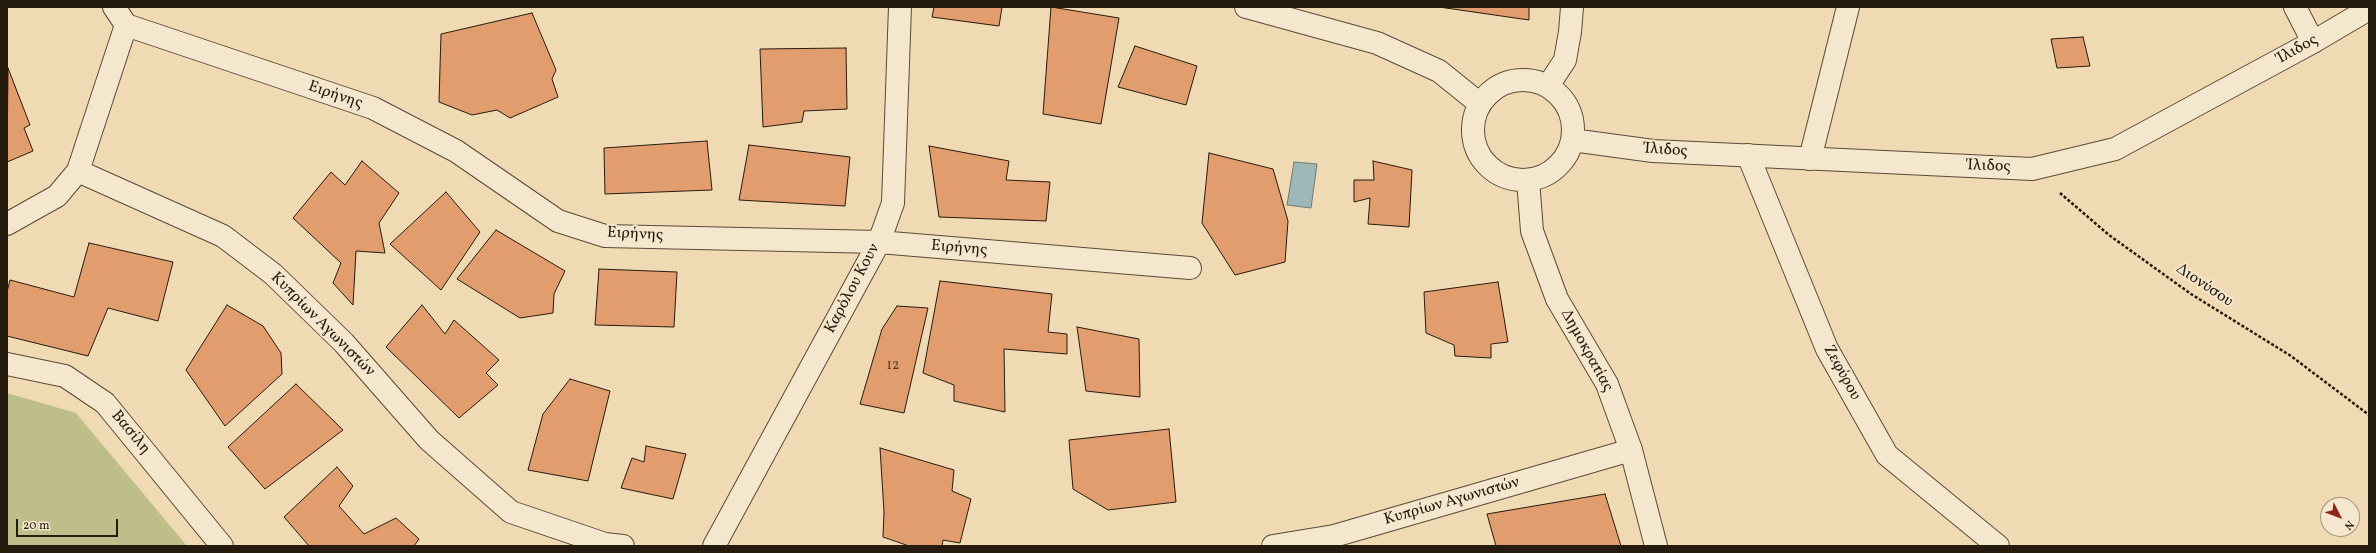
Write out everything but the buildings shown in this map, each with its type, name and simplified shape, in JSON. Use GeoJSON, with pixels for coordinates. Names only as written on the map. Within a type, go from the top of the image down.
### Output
{"type":"FeatureCollection","features":[{"type":"Feature","properties":{"kind":"street"},"geometry":{"type":"LineString","coordinates":[[7,224],[57,196],[78,170],[126,25],[114,7]]}},
{"type":"Feature","properties":{"kind":"street","name":"Καρόλου Κουν"},"geometry":{"type":"LineString","coordinates":[[714,546],[879,242],[893,203],[900,7]]}},
{"type":"Feature","properties":{"kind":"street"},"geometry":{"type":"LineString","coordinates":[[1246,7],[1377,43],[1438,71],[1480,104]]}},
{"type":"Feature","properties":{"kind":"street"},"geometry":{"type":"LineString","coordinates":[[1548,86],[1565,60],[1570,32],[1572,7]]}},
{"type":"Feature","properties":{"kind":"street"},"geometry":{"type":"LineString","coordinates":[[1810,159],[1848,7]]}},
{"type":"Feature","properties":{"kind":"street"},"geometry":{"type":"LineString","coordinates":[[2295,7],[2313,42]]}},
{"type":"Feature","properties":{"kind":"street","name":"Ίλιδος"},"geometry":{"type":"LineString","coordinates":[[1572,140],[1654,151],[2032,168],[2115,149],[2313,42],[2369,9]]}},
{"type":"Feature","properties":{"kind":"street","name":"Ειρήνης"},"geometry":{"type":"LineString","coordinates":[[126,25],[373,108],[456,151],[558,221],[605,236],[879,242],[1190,268]]}},
{"type":"Feature","properties":{"kind":"street"},"geometry":{"type":"LineString","coordinates":[[1518,80],[1534,81],[1548,86],[1560,96],[1569,109],[1573,124],[1572,140],[1566,155],[1556,167],[1543,175],[1528,180],[1512,179],[1498,173],[1486,163],[1478,150],[1474,135],[1474,119],[1480,104],[1497,88],[1518,80]]}},
{"type":"Feature","properties":{"kind":"street","name":"Ζεφύρου"},"geometry":{"type":"LineString","coordinates":[[1748,155],[1827,349],[1887,455],[1998,546]]}},
{"type":"Feature","properties":{"kind":"street","name":"Κυπρίων Αγωνιστών"},"geometry":{"type":"LineString","coordinates":[[78,170],[222,236],[273,274],[344,343],[429,440],[512,512],[605,544],[623,546]]}},
{"type":"Feature","properties":{"kind":"street","name":"Δημοκρατίας"},"geometry":{"type":"LineString","coordinates":[[1528,180],[1532,231],[1557,299],[1607,384],[1630,450],[1656,546]]}},
{"type":"Feature","properties":{"kind":"street","name":"Βασίλη"},"geometry":{"type":"LineString","coordinates":[[7,364],[65,376],[105,403],[222,546]]}},
{"type":"Feature","properties":{"kind":"street","name":"Κυπρίων Αγωνιστών"},"geometry":{"type":"LineString","coordinates":[[1273,546],[1335,541],[1630,450]]}},
{"type":"Feature","properties":{"kind":"path","name":"Διονύσου"},"geometry":{"type":"LineString","coordinates":[[2032,168],[2116,240],[2191,294],[2291,356],[2369,415]]}},
{"type":"Feature","properties":{"kind":"green space"},"geometry":{"type":"Polygon","coordinates":[[[7,393],[76,413],[187,546],[7,546],[7,393]]]}},
{"type":"Feature","properties":{"kind":"water"},"geometry":{"type":"Polygon","coordinates":[[[1294,162],[1317,164],[1311,208],[1287,205],[1294,162]]]}}]}
